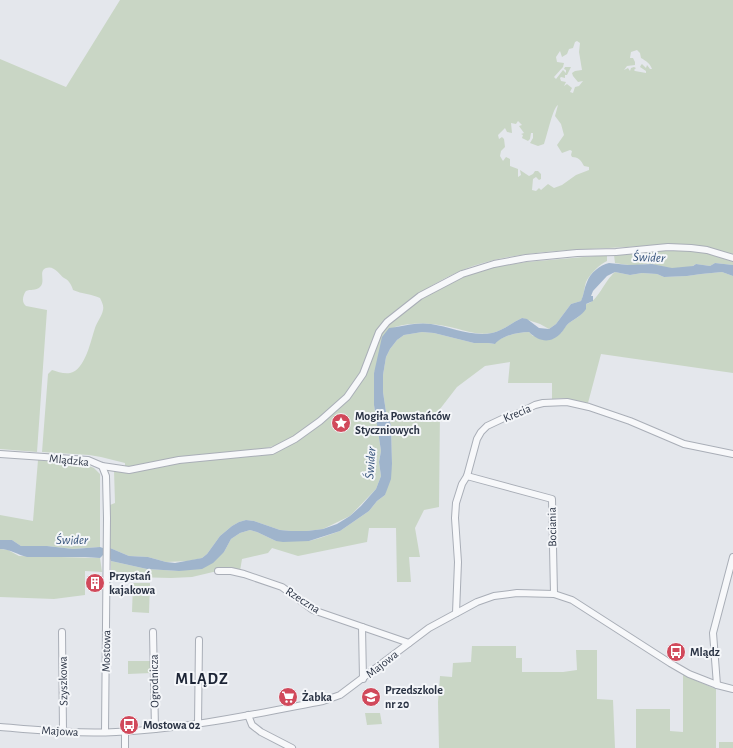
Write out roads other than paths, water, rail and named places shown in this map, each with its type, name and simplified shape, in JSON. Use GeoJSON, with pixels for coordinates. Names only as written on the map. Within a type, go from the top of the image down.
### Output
{"type":"FeatureCollection","features":[{"type":"Feature","properties":{"kind":"street"},"geometry":{"type":"LineString","coordinates":[[102,466],[129,470],[179,460],[272,451],[295,439],[320,421],[347,397],[363,374],[379,332],[387,322],[420,296],[462,274],[475,269],[526,258],[668,247],[707,250],[733,258]]}},
{"type":"Feature","properties":{"kind":"street","name":"Krecia"},"geometry":{"type":"LineString","coordinates":[[456,613],[458,556],[455,518],[456,502],[462,484],[467,476],[477,439],[481,432],[488,426],[535,405],[543,403],[567,402],[589,407],[636,423],[684,444],[733,454]]}},
{"type":"Feature","properties":{"kind":"street","name":"Mlądzka"},"geometry":{"type":"LineString","coordinates":[[0,454],[88,460],[102,466],[106,476],[106,570]]}},
{"type":"Feature","properties":{"kind":"street","name":"Bociania"},"geometry":{"type":"LineString","coordinates":[[467,476],[552,499],[554,594]]}},
{"type":"Feature","properties":{"kind":"street"},"geometry":{"type":"LineString","coordinates":[[717,684],[713,632],[733,557]]}},
{"type":"Feature","properties":{"kind":"street","name":"Mostowa"},"geometry":{"type":"LineString","coordinates":[[105,732],[106,570]]}},
{"type":"Feature","properties":{"kind":"street","name":"Rzeczna"},"geometry":{"type":"LineString","coordinates":[[218,571],[231,571],[244,574],[282,587],[313,610],[409,642]]}},
{"type":"Feature","properties":{"kind":"street","name":"Majowa"},"geometry":{"type":"LineString","coordinates":[[0,727],[63,731],[125,732],[198,724],[323,701],[340,695],[363,679],[409,642],[456,613],[477,602],[494,596],[517,593],[554,594],[573,601],[670,664],[689,674],[733,689]]}},
{"type":"Feature","properties":{"kind":"street"},"geometry":{"type":"LineString","coordinates":[[362,627],[363,679]]}},
{"type":"Feature","properties":{"kind":"street","name":"Szyszkowa"},"geometry":{"type":"LineString","coordinates":[[62,632],[63,731]]}},
{"type":"Feature","properties":{"kind":"street","name":"Ogrodnicza"},"geometry":{"type":"LineString","coordinates":[[153,632],[155,729]]}},
{"type":"Feature","properties":{"kind":"street"},"geometry":{"type":"LineString","coordinates":[[198,724],[199,640]]}},
{"type":"Feature","properties":{"kind":"street"},"geometry":{"type":"LineString","coordinates":[[248,715],[252,725],[261,732],[292,748]]}},
{"type":"Feature","properties":{"kind":"street"},"geometry":{"type":"LineString","coordinates":[[125,732],[125,748]]}},
{"type":"Feature","properties":{"kind":"water"},"geometry":{"type":"Polygon","coordinates":[[[609,263],[628,265],[652,264],[672,268],[693,266],[696,264],[710,266],[715,263],[733,265],[733,276],[722,272],[664,277],[657,274],[642,273],[630,275],[615,272],[607,276],[593,291],[591,296],[593,296],[593,301],[586,304],[586,309],[568,324],[557,337],[549,340],[541,340],[529,332],[510,335],[501,339],[495,344],[474,343],[434,333],[422,332],[404,335],[397,340],[390,349],[386,357],[383,375],[383,392],[386,412],[391,425],[391,479],[385,495],[377,501],[369,511],[340,531],[309,541],[283,542],[276,541],[250,530],[240,533],[231,539],[224,552],[213,563],[202,569],[179,571],[147,569],[111,561],[109,556],[103,555],[100,558],[27,557],[0,549],[0,540],[12,540],[21,546],[47,546],[73,549],[100,547],[106,549],[110,548],[129,556],[148,557],[175,563],[202,558],[207,554],[220,536],[232,526],[246,520],[254,521],[280,530],[291,531],[323,529],[337,524],[350,516],[361,506],[376,489],[381,476],[379,462],[381,451],[374,405],[374,373],[382,337],[389,328],[415,324],[431,324],[469,333],[484,334],[500,330],[522,318],[527,319],[539,328],[549,329],[556,324],[571,304],[581,301],[588,279],[593,273],[609,263]]]}},
{"type":"Feature","properties":{"kind":"place","name":"Mogiła Powstańców Styczniowych"},"geometry":{"type":"Point","coordinates":[341,423]}},
{"type":"Feature","properties":{"kind":"place","name":"Przystań kajakowa"},"geometry":{"type":"Point","coordinates":[95,583]}},
{"type":"Feature","properties":{"kind":"place","name":"Mlądz"},"geometry":{"type":"Point","coordinates":[676,652]}},
{"type":"Feature","properties":{"kind":"place","name":"Żabka"},"geometry":{"type":"Point","coordinates":[288,697]}},
{"type":"Feature","properties":{"kind":"place","name":"Przedszkole nr 20"},"geometry":{"type":"Point","coordinates":[371,697]}},
{"type":"Feature","properties":{"kind":"place","name":"Mostowa 02"},"geometry":{"type":"Point","coordinates":[129,725]}},
{"type":"Feature","properties":{"kind":"district","name":"MLĄDZ"},"geometry":{"type":"Point","coordinates":[202,679]}},
{"type":"Feature","properties":{"kind":"water label","name":"Świder"},"geometry":{"type":"Point","coordinates":[649,258]}},
{"type":"Feature","properties":{"kind":"water label","name":"Świder"},"geometry":{"type":"Point","coordinates":[371,463]}},
{"type":"Feature","properties":{"kind":"water label","name":"Świder"},"geometry":{"type":"Point","coordinates":[72,540]}}]}
